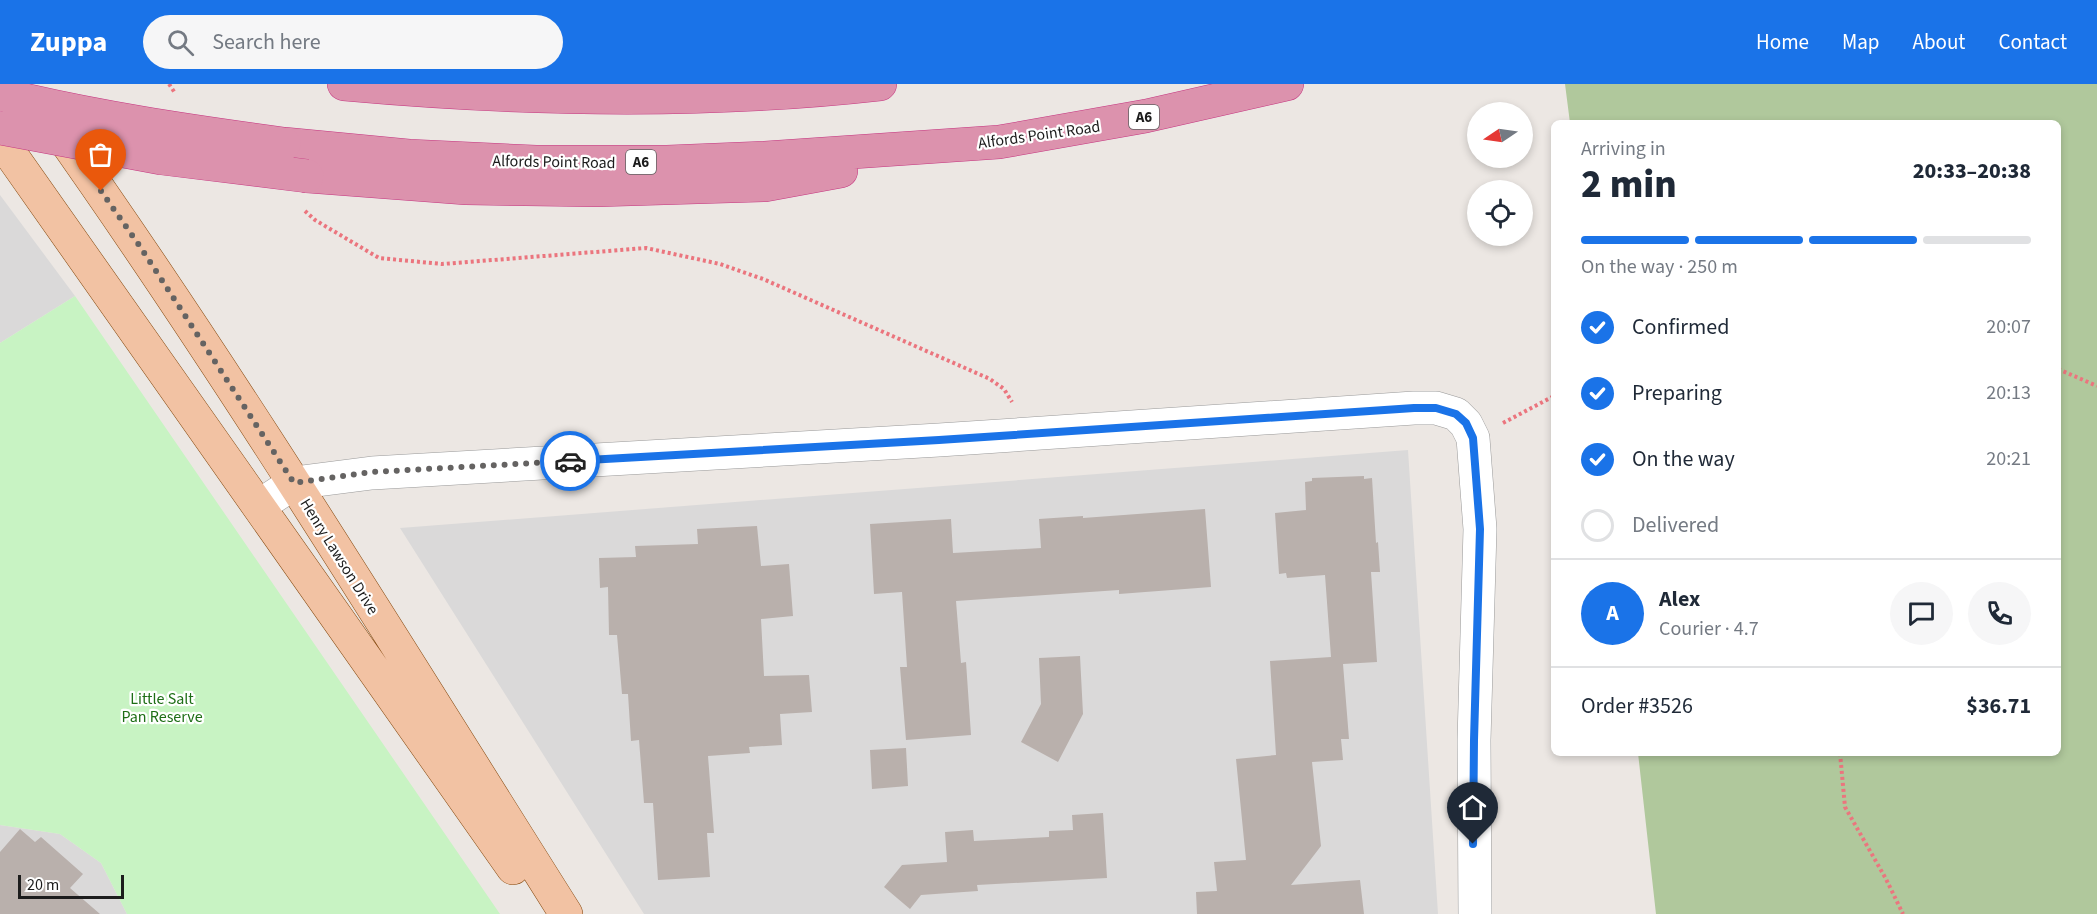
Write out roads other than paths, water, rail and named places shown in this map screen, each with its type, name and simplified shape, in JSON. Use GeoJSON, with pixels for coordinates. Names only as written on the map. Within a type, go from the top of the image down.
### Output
{"type":"FeatureCollection","features":[{"type":"Feature","properties":{"kind":"highway"},"geometry":{"type":"LineString","coordinates":[[344,84],[447,93],[600,98],[683,97],[880,84]]}},
{"type":"Feature","properties":{"kind":"highway","name":"Alfords Point Road"},"geometry":{"type":"LineString","coordinates":[[0,94],[140,122],[284,144],[409,156],[536,162],[667,162],[765,158],[999,142],[1136,118],[1287,84]]}},
{"type":"Feature","properties":{"kind":"highway"},"geometry":{"type":"LineString","coordinates":[[0,128],[160,158],[302,190],[394,183],[541,190],[675,189],[754,185],[999,142]]}},
{"type":"Feature","properties":{"kind":"main road","name":"Henry Lawson Drive"},"geometry":{"type":"LineString","coordinates":[[25,84],[139,245],[294,483],[566,914]]}},
{"type":"Feature","properties":{"kind":"main road","name":"Henry Lawson Drive"},"geometry":{"type":"LineString","coordinates":[[0,139],[544,914]]}},
{"type":"Feature","properties":{"kind":"street"},"geometry":{"type":"LineString","coordinates":[[259,506],[294,483],[372,472],[1021,435],[1436,408],[1464,426],[1480,529],[1474,740],[1474,914]]}},
{"type":"Feature","properties":{"kind":"park label","name":"Little Salt Pan Reserve"},"geometry":{"type":"Point","coordinates":[162,707]}}]}
